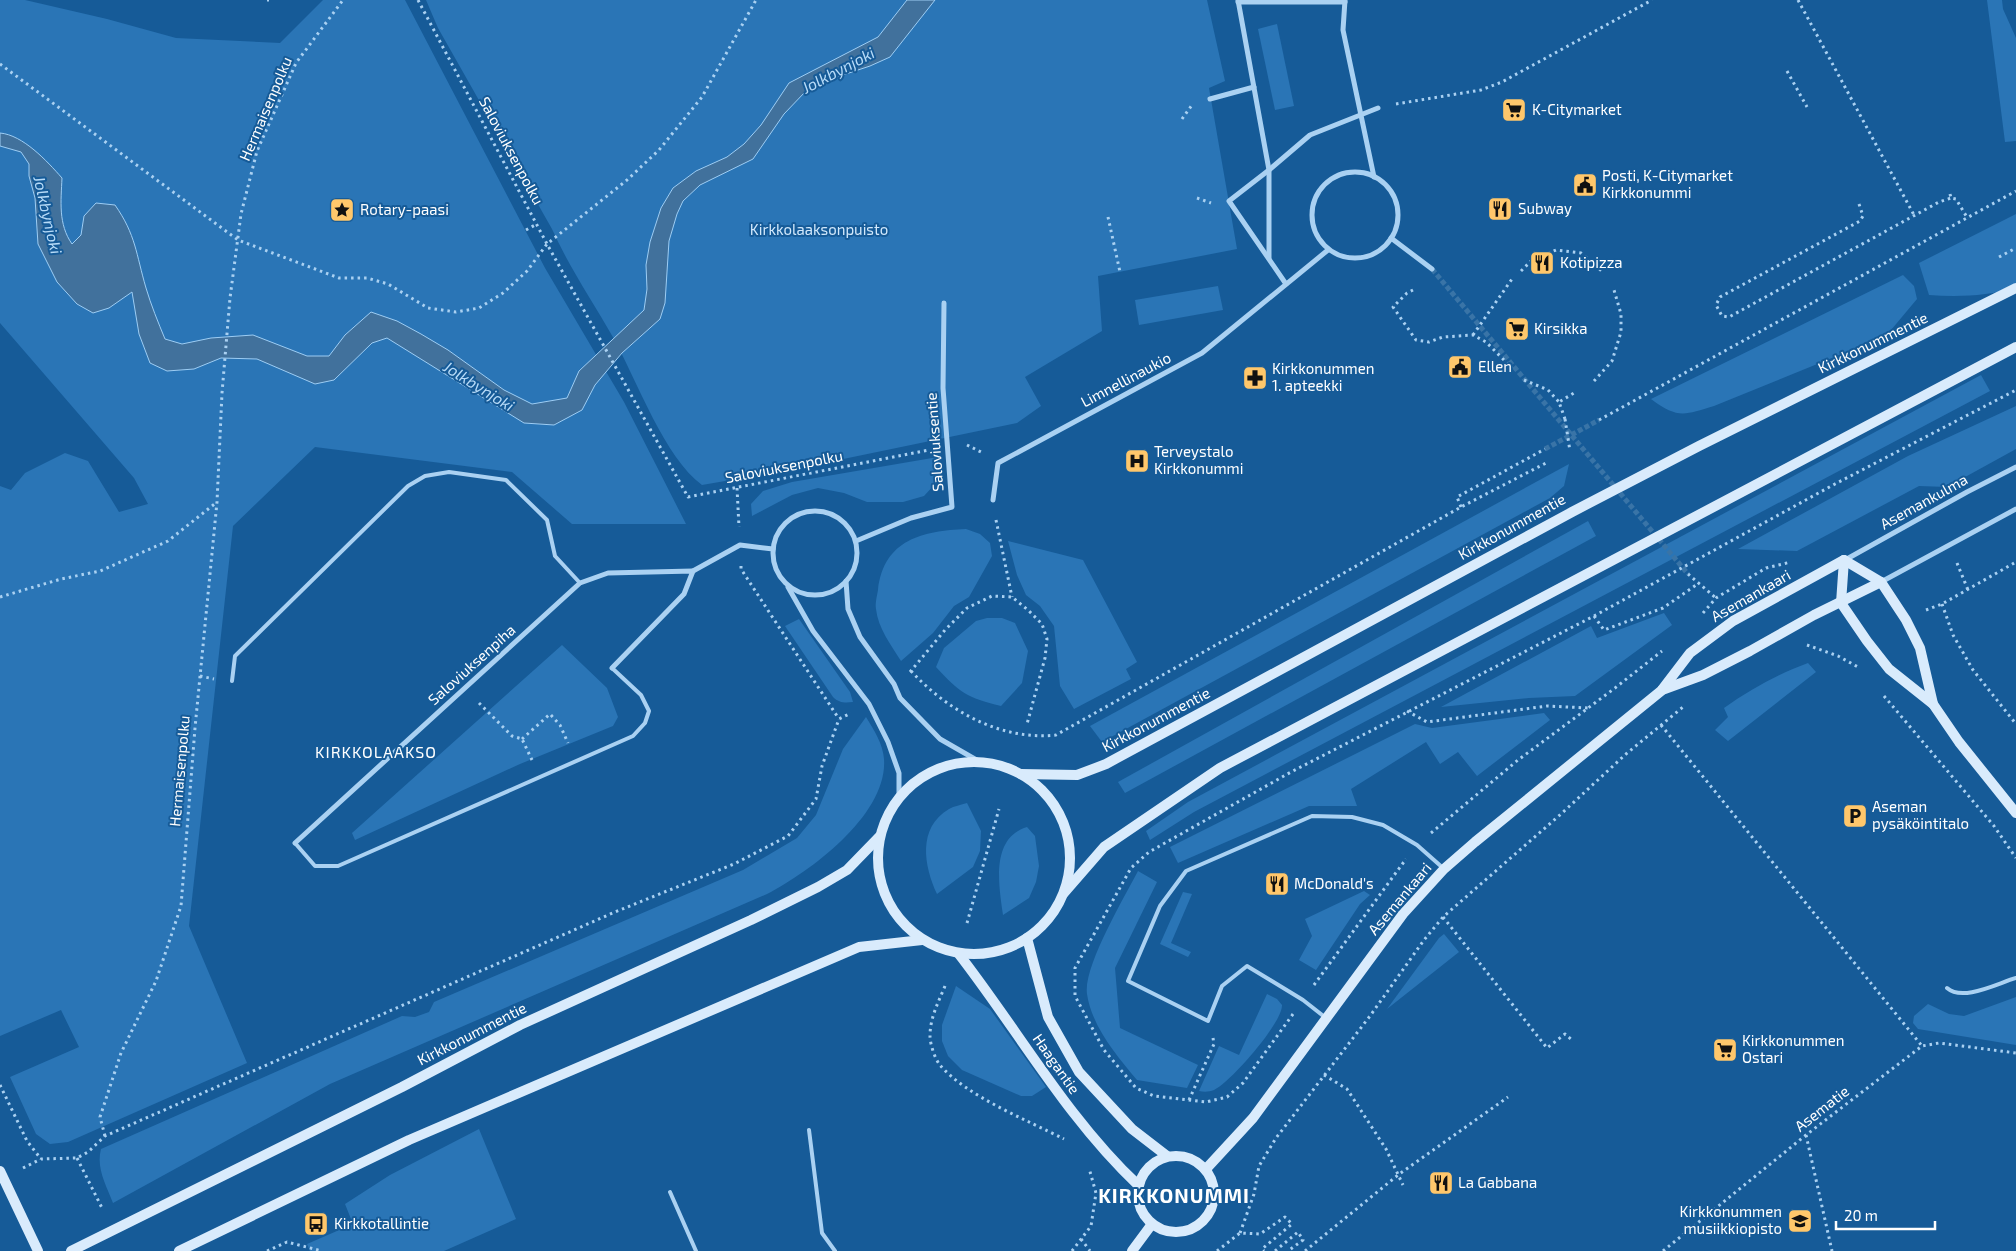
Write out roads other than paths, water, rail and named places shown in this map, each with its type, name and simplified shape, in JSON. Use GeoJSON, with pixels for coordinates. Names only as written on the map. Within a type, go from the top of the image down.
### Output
{"type":"FeatureCollection","features":[{"type":"Feature","properties":{"kind":"main road","name":"Kirkkonummentie"},"geometry":{"type":"LineString","coordinates":[[1021,774],[1077,775],[1106,764],[1572,512],[1699,446],[2013,290]]}},
{"type":"Feature","properties":{"kind":"main road"},"geometry":{"type":"LineString","coordinates":[[1064,893],[1070,866],[1068,839],[1065,830],[1058,813],[1042,791],[1021,774],[1001,766],[980,762],[958,763],[936,770],[916,781],[899,797],[887,816],[880,836],[878,866],[885,895],[900,920],[922,940],[958,953],[993,952],[1027,938],[1048,919],[1064,893],[1104,847],[1220,768],[2016,347]]}},
{"type":"Feature","properties":{"kind":"main road"},"geometry":{"type":"LineString","coordinates":[[1932,704],[1920,648],[1906,620],[1881,582],[1844,560],[1841,603],[1889,669],[1932,704],[1959,742],[2016,813]]}},
{"type":"Feature","properties":{"kind":"main road","name":"Asemankaari"},"geometry":{"type":"LineString","coordinates":[[1206,1169],[1253,1118],[1403,914],[1444,869],[1661,691],[1690,653],[1732,621],[1844,560]]}},
{"type":"Feature","properties":{"kind":"main road","name":"Asemankaari"},"geometry":{"type":"LineString","coordinates":[[1661,691],[1703,675],[1814,615],[1881,582]]}},
{"type":"Feature","properties":{"kind":"main road","name":"Kirkkonummentie"},"geometry":{"type":"LineString","coordinates":[[71,1251],[402,1087],[520,1025],[751,920],[818,887],[847,870],[880,836]]}},
{"type":"Feature","properties":{"kind":"main road","name":"Haagantie"},"geometry":{"type":"LineString","coordinates":[[1027,938],[1048,1017],[1079,1072],[1132,1130],[1167,1156]]}},
{"type":"Feature","properties":{"kind":"main road"},"geometry":{"type":"LineString","coordinates":[[179,1251],[409,1140],[859,947],[922,940]]}},
{"type":"Feature","properties":{"kind":"main road","name":"Haagantie"},"geometry":{"type":"LineString","coordinates":[[958,953],[1057,1092],[1113,1161],[1138,1185]]}},
{"type":"Feature","properties":{"kind":"main road"},"geometry":{"type":"LineString","coordinates":[[1178,1155],[1188,1157],[1206,1169],[1212,1180],[1215,1192],[1213,1205],[1208,1216],[1199,1225],[1188,1231],[1175,1233],[1163,1230],[1152,1224],[1139,1207],[1137,1196],[1138,1185],[1142,1175],[1149,1166],[1167,1156],[1178,1155]]}},
{"type":"Feature","properties":{"kind":"main road"},"geometry":{"type":"LineString","coordinates":[[0,1171],[38,1251]]}},
{"type":"Feature","properties":{"kind":"main road"},"geometry":{"type":"LineString","coordinates":[[1132,1251],[1152,1224]]}},
{"type":"Feature","properties":{"kind":"street"},"geometry":{"type":"LineString","coordinates":[[1268,259],[1269,170],[1238,1],[1345,1],[1343,30],[1374,177]]}},
{"type":"Feature","properties":{"kind":"street"},"geometry":{"type":"LineString","coordinates":[[1210,99],[1254,87]]}},
{"type":"Feature","properties":{"kind":"street"},"geometry":{"type":"LineString","coordinates":[[1286,284],[1229,201],[1310,135],[1378,108]]}},
{"type":"Feature","properties":{"kind":"street"},"geometry":{"type":"LineString","coordinates":[[1356,172],[1374,177],[1388,188],[1396,204],[1398,221],[1391,238],[1379,251],[1362,258],[1344,258],[1328,250],[1316,236],[1312,218],[1314,201],[1324,185],[1338,175],[1356,172]]}},
{"type":"Feature","properties":{"kind":"street"},"geometry":{"type":"LineString","coordinates":[[1391,238],[1432,269]]}},
{"type":"Feature","properties":{"kind":"street","name":"Limnellinaukio"},"geometry":{"type":"LineString","coordinates":[[992,500],[998,463],[1202,352],[1328,250]]}},
{"type":"Feature","properties":{"kind":"street","name":"Saloviuksentie"},"geometry":{"type":"LineString","coordinates":[[856,541],[911,518],[952,507],[943,388],[944,303]]}},
{"type":"Feature","properties":{"kind":"street","name":"Asemankulma"},"geometry":{"type":"LineString","coordinates":[[1844,560],[1967,492],[2016,468]]}},
{"type":"Feature","properties":{"kind":"street"},"geometry":{"type":"LineString","coordinates":[[1881,582],[2016,509]]}},
{"type":"Feature","properties":{"kind":"street"},"geometry":{"type":"LineString","coordinates":[[786,584],[798,592],[810,595],[824,595],[836,590],[846,582],[854,569],[857,555],[856,541],[849,528],[838,518],[825,512],[810,511],[797,515],[784,524],[777,536],[773,549],[774,562],[778,574],[813,630],[869,704],[888,742],[898,773],[899,797]]}},
{"type":"Feature","properties":{"kind":"street","name":"Saloviuksenpiha"},"geometry":{"type":"LineString","coordinates":[[295,843],[580,583],[608,573],[693,571],[740,545],[773,549]]}},
{"type":"Feature","properties":{"kind":"street"},"geometry":{"type":"LineString","coordinates":[[612,668],[684,594],[693,571]]}},
{"type":"Feature","properties":{"kind":"street"},"geometry":{"type":"LineString","coordinates":[[846,582],[848,609],[860,637],[894,684],[900,698],[940,740],[980,762]]}},
{"type":"Feature","properties":{"kind":"lane"},"geometry":{"type":"LineString","coordinates":[[232,681],[235,656],[408,486],[425,476],[449,472],[506,480],[547,520],[555,556],[580,583]]}},
{"type":"Feature","properties":{"kind":"lane"},"geometry":{"type":"LineString","coordinates":[[295,843],[316,866],[338,866],[633,736],[645,723],[649,711],[641,695],[612,668]]}},
{"type":"Feature","properties":{"kind":"lane"},"geometry":{"type":"LineString","coordinates":[[1326,1018],[1303,1000],[1247,966],[1222,986],[1208,1021],[1128,980],[1160,906],[1186,871],[1312,816],[1352,817],[1383,825],[1417,845],[1444,869]]}},
{"type":"Feature","properties":{"kind":"lane"},"geometry":{"type":"LineString","coordinates":[[1947,988],[1953,993],[1966,994],[2016,978]]}},
{"type":"Feature","properties":{"kind":"lane"},"geometry":{"type":"LineString","coordinates":[[809,1130],[822,1233],[835,1251]]}},
{"type":"Feature","properties":{"kind":"lane"},"geometry":{"type":"LineString","coordinates":[[670,1192],[696,1251]]}},
{"type":"Feature","properties":{"kind":"water","name":"Jolkbynjoki"},"geometry":{"type":"Polygon","coordinates":[[[907,0],[935,0],[890,57],[870,66],[822,82],[805,92],[784,114],[753,159],[700,185],[683,201],[669,241],[665,303],[660,319],[622,353],[595,385],[582,410],[554,425],[524,423],[387,338],[372,343],[334,380],[315,384],[257,359],[221,358],[194,369],[167,371],[150,363],[139,334],[132,292],[109,308],[93,313],[77,304],[57,282],[38,244],[35,198],[29,176],[29,164],[21,152],[0,146],[0,133],[17,138],[34,150],[62,178],[62,220],[72,244],[81,235],[84,216],[96,203],[115,205],[135,245],[148,294],[165,339],[182,344],[211,338],[253,335],[307,356],[329,356],[345,335],[371,312],[397,321],[421,334],[448,350],[504,390],[532,404],[567,398],[579,371],[644,310],[647,289],[646,265],[650,242],[661,208],[673,188],[696,171],[727,157],[744,144],[761,125],[789,83],[878,37],[907,0]]]}},
{"type":"Feature","properties":{"kind":"tunnel"},"geometry":{"type":"LineString","coordinates":[[1432,269],[1688,574]]}},
{"type":"Feature","properties":{"kind":"tunnel"},"geometry":{"type":"LineString","coordinates":[[1545,449],[1599,420]]}},
{"type":"Feature","properties":{"kind":"place","name":"K-Citymarket"},"geometry":{"type":"Point","coordinates":[1514,110]}},
{"type":"Feature","properties":{"kind":"place","name":"Posti, K-Citymarket Kirkkonummi"},"geometry":{"type":"Point","coordinates":[1585,185]}},
{"type":"Feature","properties":{"kind":"place","name":"Subway"},"geometry":{"type":"Point","coordinates":[1500,209]}},
{"type":"Feature","properties":{"kind":"place","name":"Rotary-paasi"},"geometry":{"type":"Point","coordinates":[342,210]}},
{"type":"Feature","properties":{"kind":"place","name":"Kotipizza"},"geometry":{"type":"Point","coordinates":[1542,263]}},
{"type":"Feature","properties":{"kind":"place","name":"Kirsikka"},"geometry":{"type":"Point","coordinates":[1517,329]}},
{"type":"Feature","properties":{"kind":"place","name":"Ellen"},"geometry":{"type":"Point","coordinates":[1460,367]}},
{"type":"Feature","properties":{"kind":"place","name":"Kirkkonummen 1. apteekki"},"geometry":{"type":"Point","coordinates":[1255,378]}},
{"type":"Feature","properties":{"kind":"place","name":"Terveystalo Kirkkonummi"},"geometry":{"type":"Point","coordinates":[1137,461]}},
{"type":"Feature","properties":{"kind":"place","name":"Aseman pysäköintitalo"},"geometry":{"type":"Point","coordinates":[1855,816]}},
{"type":"Feature","properties":{"kind":"place","name":"McDonald's"},"geometry":{"type":"Point","coordinates":[1277,884]}},
{"type":"Feature","properties":{"kind":"place","name":"Kirkkonummen Ostari"},"geometry":{"type":"Point","coordinates":[1725,1050]}},
{"type":"Feature","properties":{"kind":"place","name":"La Gabbana"},"geometry":{"type":"Point","coordinates":[1441,1183]}},
{"type":"Feature","properties":{"kind":"place","name":"Kirkkonummen musiikkiopisto"},"geometry":{"type":"Point","coordinates":[1800,1221]}},
{"type":"Feature","properties":{"kind":"place","name":"Kirkkotallintie"},"geometry":{"type":"Point","coordinates":[316,1224]}},
{"type":"Feature","properties":{"kind":"district","name":"KIRKKOLAAKSO"},"geometry":{"type":"Point","coordinates":[376,752]}},
{"type":"Feature","properties":{"kind":"district","name":"KIRKKONUMMI"},"geometry":{"type":"Point","coordinates":[1174,1196]}},
{"type":"Feature","properties":{"kind":"park label","name":"Kirkkolaaksonpuisto"},"geometry":{"type":"Point","coordinates":[819,230]}}]}
